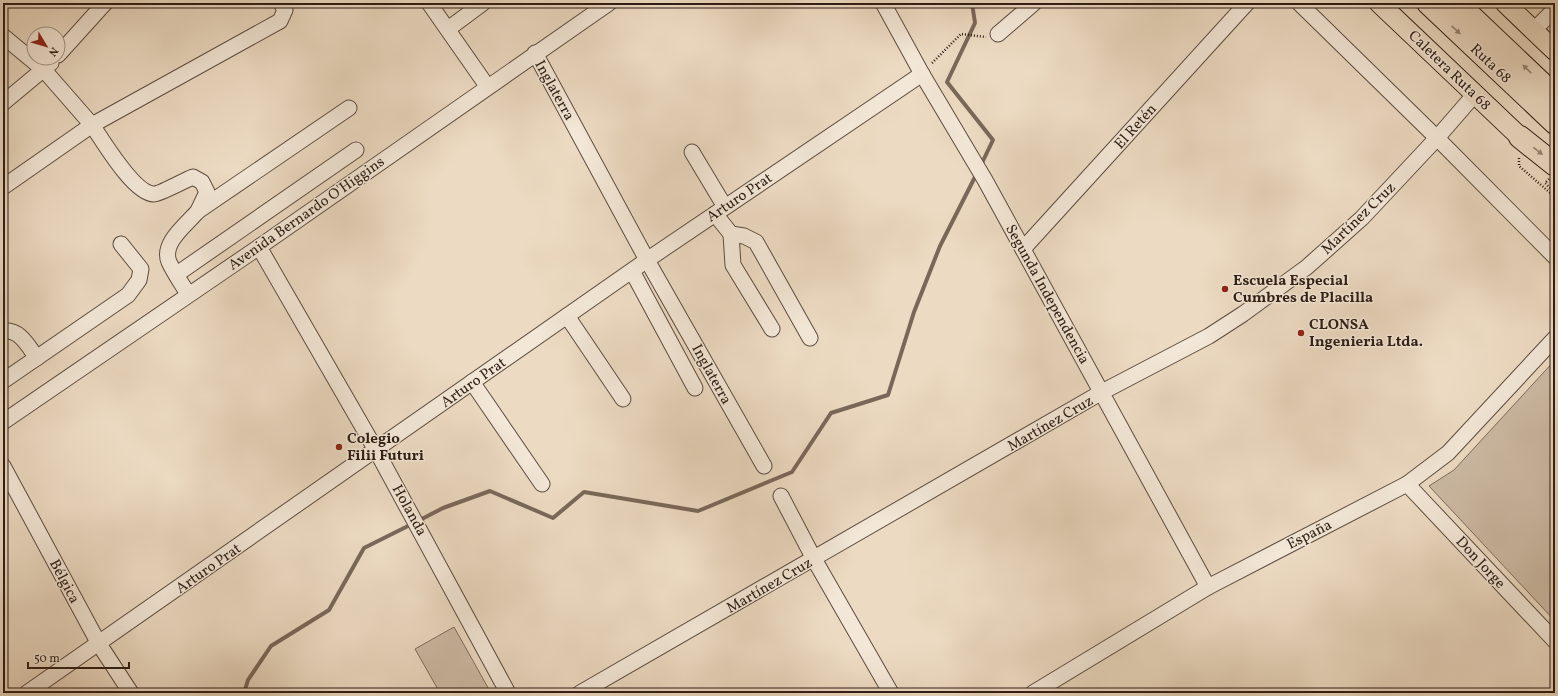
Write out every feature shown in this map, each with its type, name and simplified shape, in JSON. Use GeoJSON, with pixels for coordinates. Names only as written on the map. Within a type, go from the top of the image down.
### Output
{"type":"FeatureCollection","features":[{"type":"Feature","properties":{"kind":"highway","name":"Ruta 68"},"geometry":{"type":"LineString","coordinates":[[1428,3],[1555,123]]}},
{"type":"Feature","properties":{"kind":"highway","name":"Ruta 68"},"geometry":{"type":"LineString","coordinates":[[1457,3],[1555,96]]}},
{"type":"Feature","properties":{"kind":"highway"},"geometry":{"type":"LineString","coordinates":[[1520,137],[1550,174]]}},
{"type":"Feature","properties":{"kind":"main road","name":"Caletera Ruta 68"},"geometry":{"type":"LineString","coordinates":[[1379,3],[1520,137]]}},
{"type":"Feature","properties":{"kind":"main road"},"geometry":{"type":"LineString","coordinates":[[1505,3],[1555,50]]}},
{"type":"Feature","properties":{"kind":"street"},"geometry":{"type":"LineString","coordinates":[[66,46],[105,3]]}},
{"type":"Feature","properties":{"kind":"street"},"geometry":{"type":"LineString","coordinates":[[3,187],[92,125],[280,21],[286,10],[281,3]]}},
{"type":"Feature","properties":{"kind":"street"},"geometry":{"type":"LineString","coordinates":[[429,3],[487,86]]}},
{"type":"Feature","properties":{"kind":"street"},"geometry":{"type":"LineString","coordinates":[[448,29],[484,3]]}},
{"type":"Feature","properties":{"kind":"street","name":"Avenida Bernardo O'Higgins"},"geometry":{"type":"LineString","coordinates":[[3,422],[188,294],[259,247],[487,86],[609,3]]}},
{"type":"Feature","properties":{"kind":"street","name":"Segunda Independencia"},"geometry":{"type":"LineString","coordinates":[[883,3],[922,74],[985,180],[1208,587]]}},
{"type":"Feature","properties":{"kind":"street"},"geometry":{"type":"LineString","coordinates":[[998,34],[1034,3]]}},
{"type":"Feature","properties":{"kind":"street","name":"El Retén"},"geometry":{"type":"LineString","coordinates":[[1023,249],[1247,3]]}},
{"type":"Feature","properties":{"kind":"street"},"geometry":{"type":"LineString","coordinates":[[1299,3],[1437,138],[1555,257]]}},
{"type":"Feature","properties":{"kind":"street"},"geometry":{"type":"LineString","coordinates":[[1534,30],[1555,9]]}},
{"type":"Feature","properties":{"kind":"street"},"geometry":{"type":"LineString","coordinates":[[3,36],[44,70],[92,125],[128,176],[142,188],[153,194],[161,193],[177,182],[194,177],[202,182],[207,192],[198,212]]}},
{"type":"Feature","properties":{"kind":"street","name":"Inglaterra"},"geometry":{"type":"LineString","coordinates":[[535,54],[648,260],[764,466]]}},
{"type":"Feature","properties":{"kind":"street"},"geometry":{"type":"LineString","coordinates":[[3,103],[48,66]]}},
{"type":"Feature","properties":{"kind":"street","name":"Arturo Prat"},"geometry":{"type":"LineString","coordinates":[[27,693],[632,271],[922,74]]}},
{"type":"Feature","properties":{"kind":"street","name":"Martínez Cruz"},"geometry":{"type":"LineString","coordinates":[[580,693],[1102,392],[1208,336],[1277,290],[1335,243],[1362,218],[1437,138],[1475,94]]}},
{"type":"Feature","properties":{"kind":"street"},"geometry":{"type":"LineString","coordinates":[[188,294],[169,261],[168,248],[178,232],[198,212],[349,108]]}},
{"type":"Feature","properties":{"kind":"street"},"geometry":{"type":"LineString","coordinates":[[177,274],[356,150]]}},
{"type":"Feature","properties":{"kind":"street"},"geometry":{"type":"LineString","coordinates":[[692,152],[731,234],[733,265],[772,329]]}},
{"type":"Feature","properties":{"kind":"street"},"geometry":{"type":"LineString","coordinates":[[731,234],[744,236],[756,242],[810,338]]}},
{"type":"Feature","properties":{"kind":"street"},"geometry":{"type":"LineString","coordinates":[[3,381],[128,295],[139,280],[140,269],[120,244]]}},
{"type":"Feature","properties":{"kind":"street","name":"Holanda"},"geometry":{"type":"LineString","coordinates":[[259,247],[424,535],[508,693]]}},
{"type":"Feature","properties":{"kind":"street"},"geometry":{"type":"LineString","coordinates":[[632,271],[695,388]]}},
{"type":"Feature","properties":{"kind":"street"},"geometry":{"type":"LineString","coordinates":[[568,316],[623,398]]}},
{"type":"Feature","properties":{"kind":"street"},"geometry":{"type":"LineString","coordinates":[[3,331],[10,330],[20,336],[37,358]]}},
{"type":"Feature","properties":{"kind":"street","name":"España"},"geometry":{"type":"LineString","coordinates":[[1033,693],[1208,587],[1407,484],[1448,454],[1555,338]]}},
{"type":"Feature","properties":{"kind":"street"},"geometry":{"type":"LineString","coordinates":[[472,382],[542,484]]}},
{"type":"Feature","properties":{"kind":"street","name":"Bélgica"},"geometry":{"type":"LineString","coordinates":[[3,466],[99,644],[131,693]]}},
{"type":"Feature","properties":{"kind":"street","name":"Don Jorge"},"geometry":{"type":"LineString","coordinates":[[1407,484],[1555,641]]}},
{"type":"Feature","properties":{"kind":"street"},"geometry":{"type":"LineString","coordinates":[[781,496],[814,559],[891,693]]}},
{"type":"Feature","properties":{"kind":"path"},"geometry":{"type":"LineString","coordinates":[[922,74],[961,34],[984,38]]}},
{"type":"Feature","properties":{"kind":"path"},"geometry":{"type":"LineString","coordinates":[[1520,137],[1519,166],[1555,197]]}},
{"type":"Feature","properties":{"kind":"path"},"geometry":{"type":"LineString","coordinates":[[1550,174],[1555,193]]}},
{"type":"Feature","properties":{"kind":"shaded area"},"geometry":{"type":"Polygon","coordinates":[[[1555,360],[1555,621],[1429,486],[1454,470],[1555,360]]]}},
{"type":"Feature","properties":{"kind":"shaded area"},"geometry":{"type":"Polygon","coordinates":[[[454,627],[491,693],[440,693],[415,649],[454,627]]]}},
{"type":"Feature","properties":{"kind":"waterway"},"geometry":{"type":"LineString","coordinates":[[972,3],[975,23],[947,82],[993,140],[981,165]]}},
{"type":"Feature","properties":{"kind":"waterway"},"geometry":{"type":"LineString","coordinates":[[418,521],[443,508],[490,491],[553,518],[584,492],[698,511],[792,472],[831,413],[888,395],[914,312],[940,246],[977,173]]}},
{"type":"Feature","properties":{"kind":"waterway"},"geometry":{"type":"LineString","coordinates":[[244,693],[248,680],[271,646],[329,610],[364,548],[412,524]]}},
{"type":"Feature","properties":{"kind":"place","name":"Escuela Especial Cumbres de Placilla"},"geometry":{"type":"Point","coordinates":[1225,289]}},
{"type":"Feature","properties":{"kind":"place","name":"CLONSA Ingenieria Ltda."},"geometry":{"type":"Point","coordinates":[1301,333]}},
{"type":"Feature","properties":{"kind":"place","name":"Colegio Filii Futuri"},"geometry":{"type":"Point","coordinates":[339,447]}}]}
